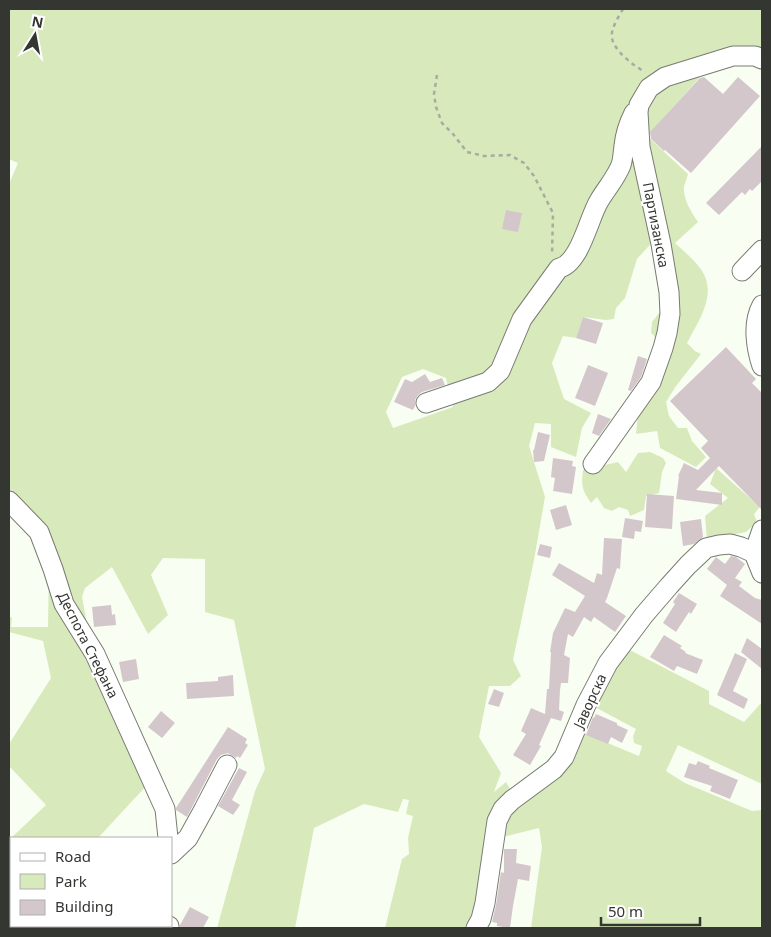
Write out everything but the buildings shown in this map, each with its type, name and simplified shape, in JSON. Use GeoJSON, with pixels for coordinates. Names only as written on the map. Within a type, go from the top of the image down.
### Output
{"type":"FeatureCollection","features":[{"type":"Feature","properties":{"kind":"street"},"geometry":{"type":"LineString","coordinates":[[426,403],[488,382],[500,371],[522,319],[559,268],[564,267],[578,250],[598,202],[621,165],[630,121],[649,88],[666,77],[733,56],[755,56],[762,59]]}},
{"type":"Feature","properties":{"kind":"street","name":"Партизанска"},"geometry":{"type":"LineString","coordinates":[[593,464],[651,382],[663,348],[670,314],[669,292],[661,244],[640,147],[639,104]]}},
{"type":"Feature","properties":{"kind":"street"},"geometry":{"type":"LineString","coordinates":[[742,271],[762,250]]}},
{"type":"Feature","properties":{"kind":"street"},"geometry":{"type":"LineString","coordinates":[[762,305],[759,310],[756,328],[758,355],[762,366]]}},
{"type":"Feature","properties":{"kind":"street","name":"Деспота Стефана"},"geometry":{"type":"LineString","coordinates":[[9,501],[40,532],[64,604],[95,654],[165,809],[167,831],[155,837]]}},
{"type":"Feature","properties":{"kind":"street"},"geometry":{"type":"LineString","coordinates":[[762,530],[754,553],[762,572]]}},
{"type":"Feature","properties":{"kind":"street","name":"Јаворска"},"geometry":{"type":"LineString","coordinates":[[476,928],[481,919],[497,821],[503,809],[512,800],[554,769],[564,758],[586,705],[608,663],[644,615],[688,565],[706,548],[730,544],[754,553]]}},
{"type":"Feature","properties":{"kind":"street"},"geometry":{"type":"LineString","coordinates":[[172,853],[188,838],[227,765]]}},
{"type":"Feature","properties":{"kind":"path"},"geometry":{"type":"LineString","coordinates":[[623,9],[614,25],[612,38],[618,51],[642,71],[653,76],[666,77]]}},
{"type":"Feature","properties":{"kind":"path"},"geometry":{"type":"LineString","coordinates":[[437,75],[434,94],[436,108],[442,123],[467,152],[484,156],[510,155],[524,163],[534,176],[553,213],[552,256],[554,265],[559,268]]}},
{"type":"Feature","properties":{"kind":"green space"},"geometry":{"type":"Polygon","coordinates":[[[9,9],[762,9],[762,46],[756,51],[735,51],[701,55],[665,72],[702,75],[647,136],[688,174],[684,187],[686,201],[698,222],[675,243],[700,268],[708,287],[705,306],[687,343],[701,354],[666,402],[669,416],[678,428],[687,428],[692,441],[706,457],[696,467],[660,448],[657,431],[636,434],[639,403],[660,341],[651,333],[652,322],[665,305],[657,237],[637,259],[625,298],[616,308],[614,319],[606,320],[583,317],[576,338],[563,336],[552,363],[564,399],[591,413],[582,428],[576,457],[551,447],[551,424],[535,423],[529,446],[545,497],[513,660],[521,676],[510,686],[489,686],[479,737],[501,773],[494,792],[506,782],[513,794],[478,908],[470,928],[385,928],[402,859],[409,854],[408,838],[413,816],[406,814],[409,800],[403,799],[398,812],[364,804],[314,828],[295,928],[217,928],[255,791],[265,769],[234,620],[205,612],[205,559],[163,558],[151,575],[168,615],[148,634],[112,567],[85,588],[82,597],[89,639],[148,784],[99,837],[12,837],[46,805],[9,766],[9,744],[51,678],[43,641],[9,632],[9,618],[12,617],[11,627],[48,627],[49,567],[32,537],[9,512],[9,184],[18,163],[9,159],[9,9]],[[423,369],[402,377],[386,412],[393,428],[453,407],[446,378],[423,369]]]}},
{"type":"Feature","properties":{"kind":"green space"},"geometry":{"type":"Polygon","coordinates":[[[650,452],[663,458],[666,463],[662,472],[659,493],[646,496],[644,510],[630,516],[628,510],[619,507],[612,511],[604,508],[597,497],[591,503],[583,488],[583,470],[599,472],[601,466],[618,462],[626,472],[638,453],[650,452]]]}},
{"type":"Feature","properties":{"kind":"green space"},"geometry":{"type":"Polygon","coordinates":[[[716,468],[760,507],[754,514],[757,522],[746,532],[707,540],[705,516],[728,498],[710,484],[716,468]]]}},
{"type":"Feature","properties":{"kind":"green space"},"geometry":{"type":"Polygon","coordinates":[[[624,647],[709,691],[709,704],[744,722],[762,702],[762,784],[678,745],[666,771],[685,783],[752,811],[762,810],[762,928],[531,928],[542,847],[539,828],[499,838],[504,819],[581,732],[639,756],[642,746],[634,743],[633,736],[636,729],[591,705],[624,647]]]}},
{"type":"Feature","properties":{"kind":"green space"},"geometry":{"type":"Polygon","coordinates":[[[9,836],[10,927],[9,928],[9,836]]]}}]}
